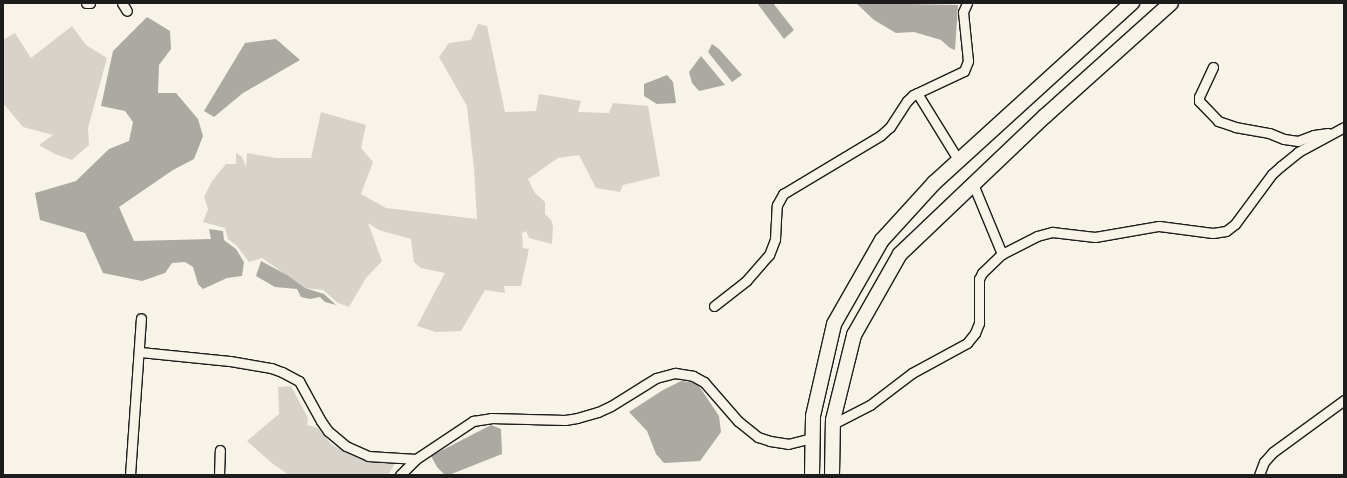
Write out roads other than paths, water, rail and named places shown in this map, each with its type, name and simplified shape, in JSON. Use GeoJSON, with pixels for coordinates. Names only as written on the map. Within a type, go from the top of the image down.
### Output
{"type":"FeatureCollection","features":[{"type":"Feature","properties":{"kind":"main road"},"geometry":{"type":"LineString","coordinates":[[812,475],[813,416],[834,324],[882,240],[934,183],[1132,3]]}},
{"type":"Feature","properties":{"kind":"main road"},"geometry":{"type":"LineString","coordinates":[[832,475],[833,424],[854,335],[900,254],[1045,116],[1171,3]]}},
{"type":"Feature","properties":{"kind":"street"},"geometry":{"type":"LineString","coordinates":[[714,306],[746,281],[769,255],[775,239],[777,205],[783,194],[881,135],[893,123],[907,101],[917,93],[960,73],[966,68],[968,61],[963,12],[967,3]]}},
{"type":"Feature","properties":{"kind":"street"},"geometry":{"type":"LineString","coordinates":[[1213,67],[1199,97],[1204,107],[1218,121],[1236,127],[1269,133],[1284,139],[1298,141],[1314,135],[1334,132]]}},
{"type":"Feature","properties":{"kind":"street"},"geometry":{"type":"LineString","coordinates":[[917,93],[959,161]]}},
{"type":"Feature","properties":{"kind":"street"},"geometry":{"type":"LineString","coordinates":[[833,424],[870,405],[912,372],[967,343],[975,333],[979,323],[979,279],[982,273],[1002,254],[1037,236],[1052,232],[1065,232],[1095,237],[1159,226],[1213,233],[1226,231],[1235,224],[1277,170],[1298,152],[1344,127]]}},
{"type":"Feature","properties":{"kind":"street"},"geometry":{"type":"LineString","coordinates":[[973,184],[1002,254]]}},
{"type":"Feature","properties":{"kind":"street"},"geometry":{"type":"LineString","coordinates":[[130,475],[140,352],[141,318]]}},
{"type":"Feature","properties":{"kind":"street"},"geometry":{"type":"LineString","coordinates":[[140,352],[230,361],[271,368],[282,372],[299,381],[328,431],[346,446],[368,456],[416,459]]}},
{"type":"Feature","properties":{"kind":"street"},"geometry":{"type":"LineString","coordinates":[[400,475],[416,459],[473,421],[491,418],[565,420],[577,418],[598,412],[611,406],[656,378],[675,373],[693,376],[704,382],[738,421],[758,437],[770,442],[784,444],[797,443],[812,438]]}},
{"type":"Feature","properties":{"kind":"street"},"geometry":{"type":"LineString","coordinates":[[1260,475],[1261,467],[1268,456],[1344,400]]}},
{"type":"Feature","properties":{"kind":"street"},"geometry":{"type":"LineString","coordinates":[[219,475],[220,450]]}}]}
